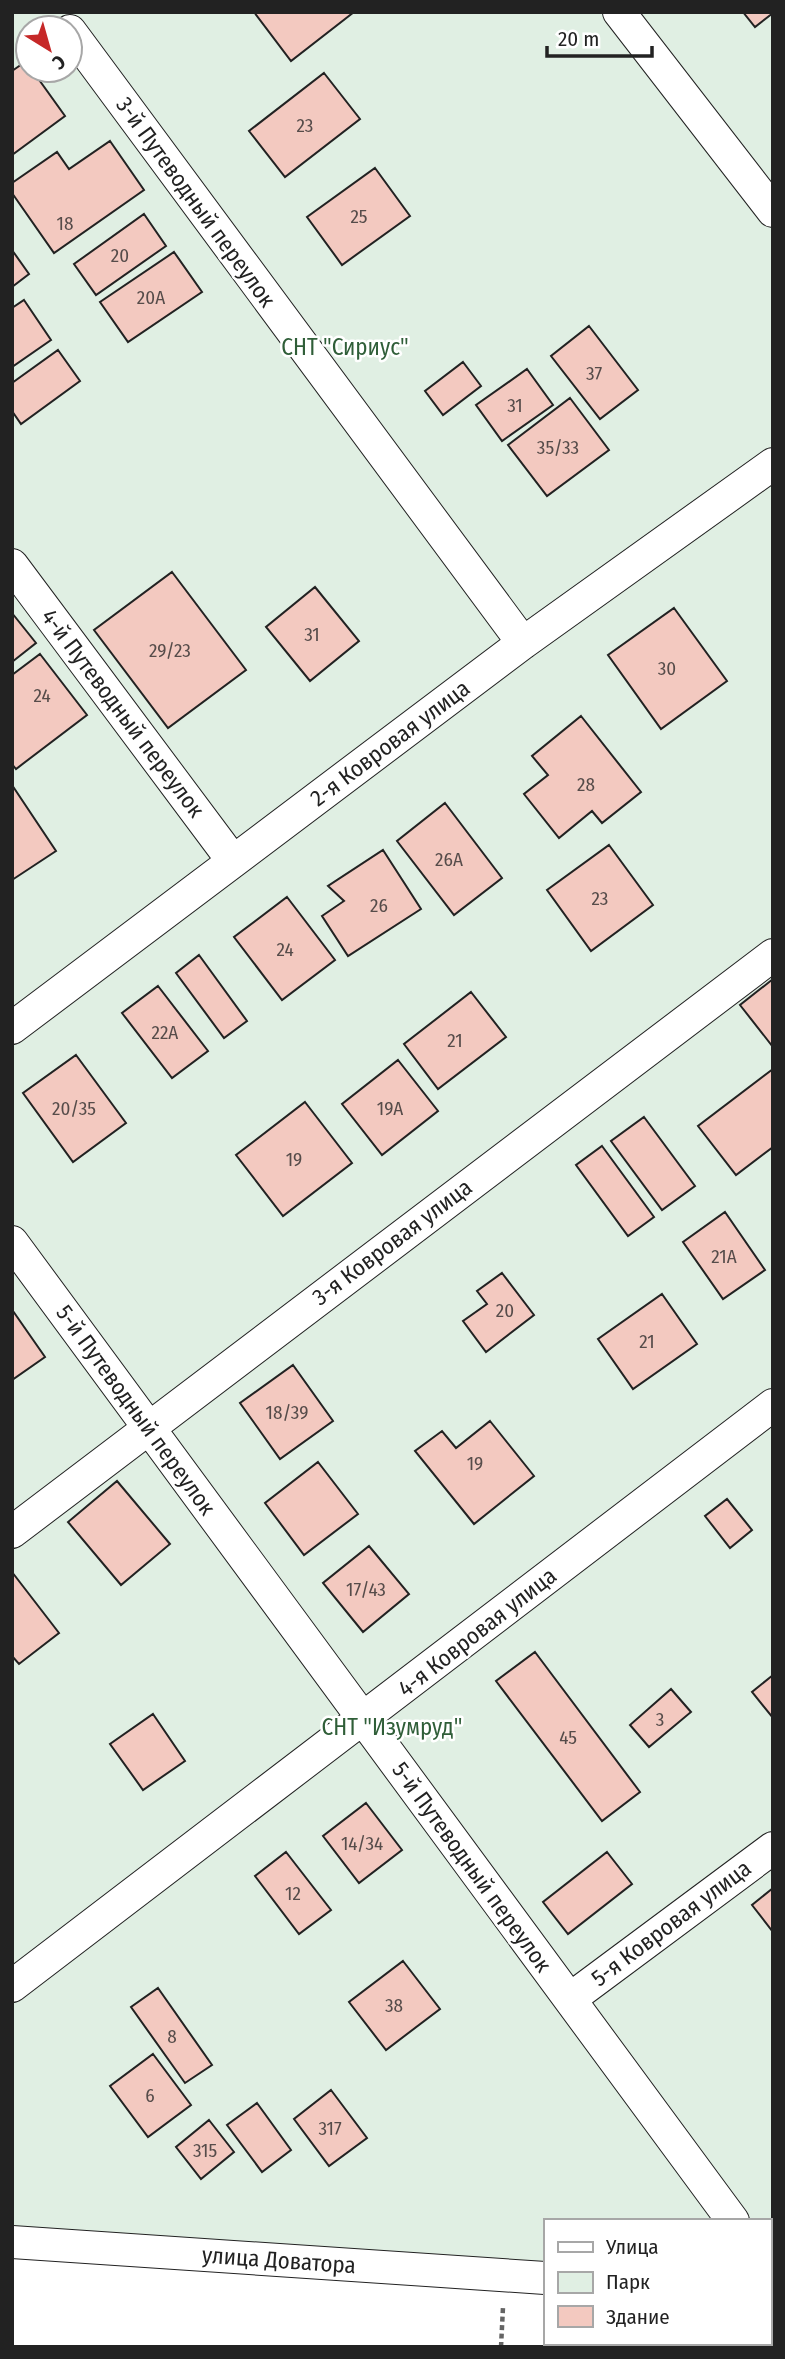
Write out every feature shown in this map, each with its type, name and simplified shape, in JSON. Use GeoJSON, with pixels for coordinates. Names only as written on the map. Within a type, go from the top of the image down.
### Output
{"type":"FeatureCollection","features":[{"type":"Feature","properties":{"kind":"street"},"geometry":{"type":"LineString","coordinates":[[619,12],[773,211]]}},
{"type":"Feature","properties":{"kind":"street","name":"3-й Путеводный переулок"},"geometry":{"type":"LineString","coordinates":[[84,49],[523,643]]}},
{"type":"Feature","properties":{"kind":"street","name":"2-я Ковровая улица"},"geometry":{"type":"LineString","coordinates":[[12,1028],[523,643],[773,464]]}},
{"type":"Feature","properties":{"kind":"street","name":"4-й Путеводный переулок"},"geometry":{"type":"LineString","coordinates":[[12,565],[233,861]]}},
{"type":"Feature","properties":{"kind":"street","name":"3-я Ковровая улица"},"geometry":{"type":"LineString","coordinates":[[12,1532],[148,1426],[773,955]]}},
{"type":"Feature","properties":{"kind":"street","name":"5-й Путеводный переулок"},"geometry":{"type":"LineString","coordinates":[[12,1242],[732,2219]]}},
{"type":"Feature","properties":{"kind":"street","name":"4-я Ковровая улица"},"geometry":{"type":"LineString","coordinates":[[12,1986],[773,1405]]}},
{"type":"Feature","properties":{"kind":"street","name":"5-я Ковровая улица"},"geometry":{"type":"LineString","coordinates":[[570,1999],[773,1848]]}},
{"type":"Feature","properties":{"kind":"street","name":"улица Доватора"},"geometry":{"type":"LineString","coordinates":[[12,2242],[544,2278]]}},
{"type":"Feature","properties":{"kind":"green space","name":"СНТ \"Изумруд\""},"geometry":{"type":"Polygon","coordinates":[[[12,12],[773,12],[773,2307],[771,2219],[544,2219],[544,2292],[12,2257],[12,12]]]}},
{"type":"Feature","properties":{"kind":"building"},"geometry":{"type":"Polygon","coordinates":[[[254,12],[354,12],[291,61],[254,12]]]}},
{"type":"Feature","properties":{"kind":"building"},"geometry":{"type":"Polygon","coordinates":[[[743,12],[773,12],[773,13],[755,27],[743,12]]]}},
{"type":"Feature","properties":{"kind":"building"},"geometry":{"type":"Polygon","coordinates":[[[14,70],[14,84],[42,84],[65,116],[12,155],[14,70]]]}},
{"type":"Feature","properties":{"kind":"building"},"geometry":{"type":"Polygon","coordinates":[[[324,73],[360,119],[285,177],[249,131],[324,73]]]}},
{"type":"Feature","properties":{"kind":"building"},"geometry":{"type":"Polygon","coordinates":[[[110,141],[144,190],[54,253],[12,193],[12,183],[57,152],[69,169],[110,141]]]}},
{"type":"Feature","properties":{"kind":"building"},"geometry":{"type":"Polygon","coordinates":[[[375,168],[410,216],[342,265],[307,217],[375,168]]]}},
{"type":"Feature","properties":{"kind":"building"},"geometry":{"type":"Polygon","coordinates":[[[144,214],[166,246],[96,295],[74,264],[144,214]]]}},
{"type":"Feature","properties":{"kind":"building"},"geometry":{"type":"Polygon","coordinates":[[[12,250],[29,274],[12,287],[12,250]]]}},
{"type":"Feature","properties":{"kind":"building"},"geometry":{"type":"Polygon","coordinates":[[[174,252],[202,292],[128,342],[100,302],[174,252]]]}},
{"type":"Feature","properties":{"kind":"building"},"geometry":{"type":"Polygon","coordinates":[[[24,300],[51,340],[12,367],[12,308],[24,300]]]}},
{"type":"Feature","properties":{"kind":"building"},"geometry":{"type":"Polygon","coordinates":[[[589,326],[638,390],[600,419],[551,356],[589,326]]]}},
{"type":"Feature","properties":{"kind":"building"},"geometry":{"type":"Polygon","coordinates":[[[58,350],[80,381],[21,424],[12,411],[12,383],[58,350]]]}},
{"type":"Feature","properties":{"kind":"building"},"geometry":{"type":"Polygon","coordinates":[[[463,362],[481,386],[443,415],[425,391],[463,362]]]}},
{"type":"Feature","properties":{"kind":"building"},"geometry":{"type":"Polygon","coordinates":[[[527,369],[553,405],[502,441],[476,405],[527,369]]]}},
{"type":"Feature","properties":{"kind":"building"},"geometry":{"type":"Polygon","coordinates":[[[570,398],[609,450],[547,496],[508,445],[570,398]]]}},
{"type":"Feature","properties":{"kind":"building"},"geometry":{"type":"Polygon","coordinates":[[[172,572],[246,670],[168,728],[94,630],[172,572]]]}},
{"type":"Feature","properties":{"kind":"building"},"geometry":{"type":"Polygon","coordinates":[[[315,587],[359,641],[310,681],[266,627],[315,587]]]}},
{"type":"Feature","properties":{"kind":"building"},"geometry":{"type":"Polygon","coordinates":[[[674,608],[727,681],[661,729],[608,655],[674,608]]]}},
{"type":"Feature","properties":{"kind":"building"},"geometry":{"type":"Polygon","coordinates":[[[12,613],[36,643],[12,662],[12,613]]]}},
{"type":"Feature","properties":{"kind":"building"},"geometry":{"type":"Polygon","coordinates":[[[40,654],[87,715],[16,769],[12,764],[12,675],[40,654]]]}},
{"type":"Feature","properties":{"kind":"building"},"geometry":{"type":"Polygon","coordinates":[[[581,716],[641,792],[602,823],[592,811],[559,838],[524,794],[548,775],[532,756],[581,716]]]}},
{"type":"Feature","properties":{"kind":"building"},"geometry":{"type":"Polygon","coordinates":[[[12,785],[56,851],[12,880],[12,785]]]}},
{"type":"Feature","properties":{"kind":"building"},"geometry":{"type":"Polygon","coordinates":[[[445,803],[502,878],[454,915],[397,841],[445,803]]]}},
{"type":"Feature","properties":{"kind":"building"},"geometry":{"type":"Polygon","coordinates":[[[609,845],[653,905],[591,951],[547,890],[609,845]]]}},
{"type":"Feature","properties":{"kind":"building"},"geometry":{"type":"Polygon","coordinates":[[[383,850],[421,909],[348,956],[322,916],[344,901],[328,886],[383,850]]]}},
{"type":"Feature","properties":{"kind":"building"},"geometry":{"type":"Polygon","coordinates":[[[287,897],[335,960],[282,1000],[234,937],[287,897]]]}},
{"type":"Feature","properties":{"kind":"building"},"geometry":{"type":"Polygon","coordinates":[[[199,955],[247,1021],[224,1038],[176,973],[199,955]]]}},
{"type":"Feature","properties":{"kind":"building"},"geometry":{"type":"Polygon","coordinates":[[[773,979],[773,1047],[740,1005],[773,979]]]}},
{"type":"Feature","properties":{"kind":"building"},"geometry":{"type":"Polygon","coordinates":[[[158,986],[208,1051],[172,1078],[122,1013],[158,986]]]}},
{"type":"Feature","properties":{"kind":"building"},"geometry":{"type":"Polygon","coordinates":[[[471,992],[506,1037],[438,1089],[404,1044],[471,992]]]}},
{"type":"Feature","properties":{"kind":"building"},"geometry":{"type":"Polygon","coordinates":[[[76,1055],[126,1123],[73,1162],[23,1093],[76,1055]]]}},
{"type":"Feature","properties":{"kind":"building"},"geometry":{"type":"Polygon","coordinates":[[[398,1060],[438,1111],[382,1155],[342,1104],[398,1060]]]}},
{"type":"Feature","properties":{"kind":"building"},"geometry":{"type":"Polygon","coordinates":[[[773,1069],[773,1147],[736,1175],[698,1126],[773,1069]]]}},
{"type":"Feature","properties":{"kind":"building"},"geometry":{"type":"Polygon","coordinates":[[[305,1102],[352,1163],[283,1216],[236,1155],[305,1102]]]}},
{"type":"Feature","properties":{"kind":"building"},"geometry":{"type":"Polygon","coordinates":[[[644,1117],[695,1186],[662,1210],[611,1141],[644,1117]]]}},
{"type":"Feature","properties":{"kind":"building"},"geometry":{"type":"Polygon","coordinates":[[[602,1146],[654,1217],[628,1236],[576,1165],[602,1146]]]}},
{"type":"Feature","properties":{"kind":"building"},"geometry":{"type":"Polygon","coordinates":[[[725,1212],[765,1270],[723,1299],[683,1242],[725,1212]]]}},
{"type":"Feature","properties":{"kind":"building"},"geometry":{"type":"Polygon","coordinates":[[[502,1273],[534,1315],[486,1352],[463,1321],[487,1304],[477,1291],[502,1273]]]}},
{"type":"Feature","properties":{"kind":"building"},"geometry":{"type":"Polygon","coordinates":[[[662,1294],[697,1344],[633,1389],[598,1339],[662,1294]]]}},
{"type":"Feature","properties":{"kind":"building"},"geometry":{"type":"Polygon","coordinates":[[[12,1312],[45,1357],[12,1380],[12,1312]]]}},
{"type":"Feature","properties":{"kind":"building"},"geometry":{"type":"Polygon","coordinates":[[[293,1365],[333,1421],[280,1459],[240,1403],[293,1365]]]}},
{"type":"Feature","properties":{"kind":"building"},"geometry":{"type":"Polygon","coordinates":[[[490,1421],[534,1476],[474,1524],[415,1451],[442,1431],[456,1448],[490,1421]]]}},
{"type":"Feature","properties":{"kind":"building"},"geometry":{"type":"Polygon","coordinates":[[[318,1462],[358,1514],[304,1555],[265,1503],[318,1462]]]}},
{"type":"Feature","properties":{"kind":"building"},"geometry":{"type":"Polygon","coordinates":[[[117,1481],[170,1544],[121,1585],[68,1522],[117,1481]]]}},
{"type":"Feature","properties":{"kind":"building"},"geometry":{"type":"Polygon","coordinates":[[[727,1499],[752,1530],[730,1548],[705,1516],[727,1499]]]}},
{"type":"Feature","properties":{"kind":"building"},"geometry":{"type":"Polygon","coordinates":[[[369,1546],[409,1594],[363,1632],[323,1583],[369,1546]]]}},
{"type":"Feature","properties":{"kind":"building"},"geometry":{"type":"Polygon","coordinates":[[[12,1572],[59,1633],[19,1664],[12,1656],[12,1572]]]}},
{"type":"Feature","properties":{"kind":"building"},"geometry":{"type":"Polygon","coordinates":[[[535,1652],[640,1792],[602,1821],[496,1681],[535,1652]]]}},
{"type":"Feature","properties":{"kind":"building"},"geometry":{"type":"Polygon","coordinates":[[[773,1675],[773,1718],[752,1692],[773,1675]]]}},
{"type":"Feature","properties":{"kind":"building"},"geometry":{"type":"Polygon","coordinates":[[[671,1689],[691,1712],[649,1747],[630,1725],[671,1689]]]}},
{"type":"Feature","properties":{"kind":"building"},"geometry":{"type":"Polygon","coordinates":[[[153,1714],[185,1761],[143,1790],[110,1744],[153,1714]]]}},
{"type":"Feature","properties":{"kind":"building"},"geometry":{"type":"Polygon","coordinates":[[[366,1803],[402,1850],[359,1883],[323,1836],[366,1803]]]}},
{"type":"Feature","properties":{"kind":"building"},"geometry":{"type":"Polygon","coordinates":[[[286,1852],[331,1910],[299,1934],[255,1876],[286,1852]]]}},
{"type":"Feature","properties":{"kind":"building"},"geometry":{"type":"Polygon","coordinates":[[[607,1852],[632,1884],[568,1934],[543,1902],[607,1852]]]}},
{"type":"Feature","properties":{"kind":"building"},"geometry":{"type":"Polygon","coordinates":[[[773,1888],[773,1932],[752,1905],[773,1888]]]}},
{"type":"Feature","properties":{"kind":"building"},"geometry":{"type":"Polygon","coordinates":[[[403,1961],[440,2009],[386,2050],[349,2002],[403,1961]]]}},
{"type":"Feature","properties":{"kind":"building"},"geometry":{"type":"Polygon","coordinates":[[[158,1988],[212,2065],[185,2083],[131,2007],[158,1988]]]}},
{"type":"Feature","properties":{"kind":"building"},"geometry":{"type":"Polygon","coordinates":[[[153,2054],[191,2105],[148,2137],[110,2086],[153,2054]]]}},
{"type":"Feature","properties":{"kind":"building"},"geometry":{"type":"Polygon","coordinates":[[[331,2090],[367,2138],[329,2166],[294,2119],[331,2090]]]}},
{"type":"Feature","properties":{"kind":"building"},"geometry":{"type":"Polygon","coordinates":[[[257,2103],[291,2150],[262,2172],[227,2125],[257,2103]]]}},
{"type":"Feature","properties":{"kind":"building"},"geometry":{"type":"Polygon","coordinates":[[[209,2120],[234,2152],[201,2179],[176,2147],[209,2120]]]}},
{"type":"Feature","properties":{"kind":"park label","name":"СНТ \"Сириус\""},"geometry":{"type":"Point","coordinates":[345,347]}}]}
